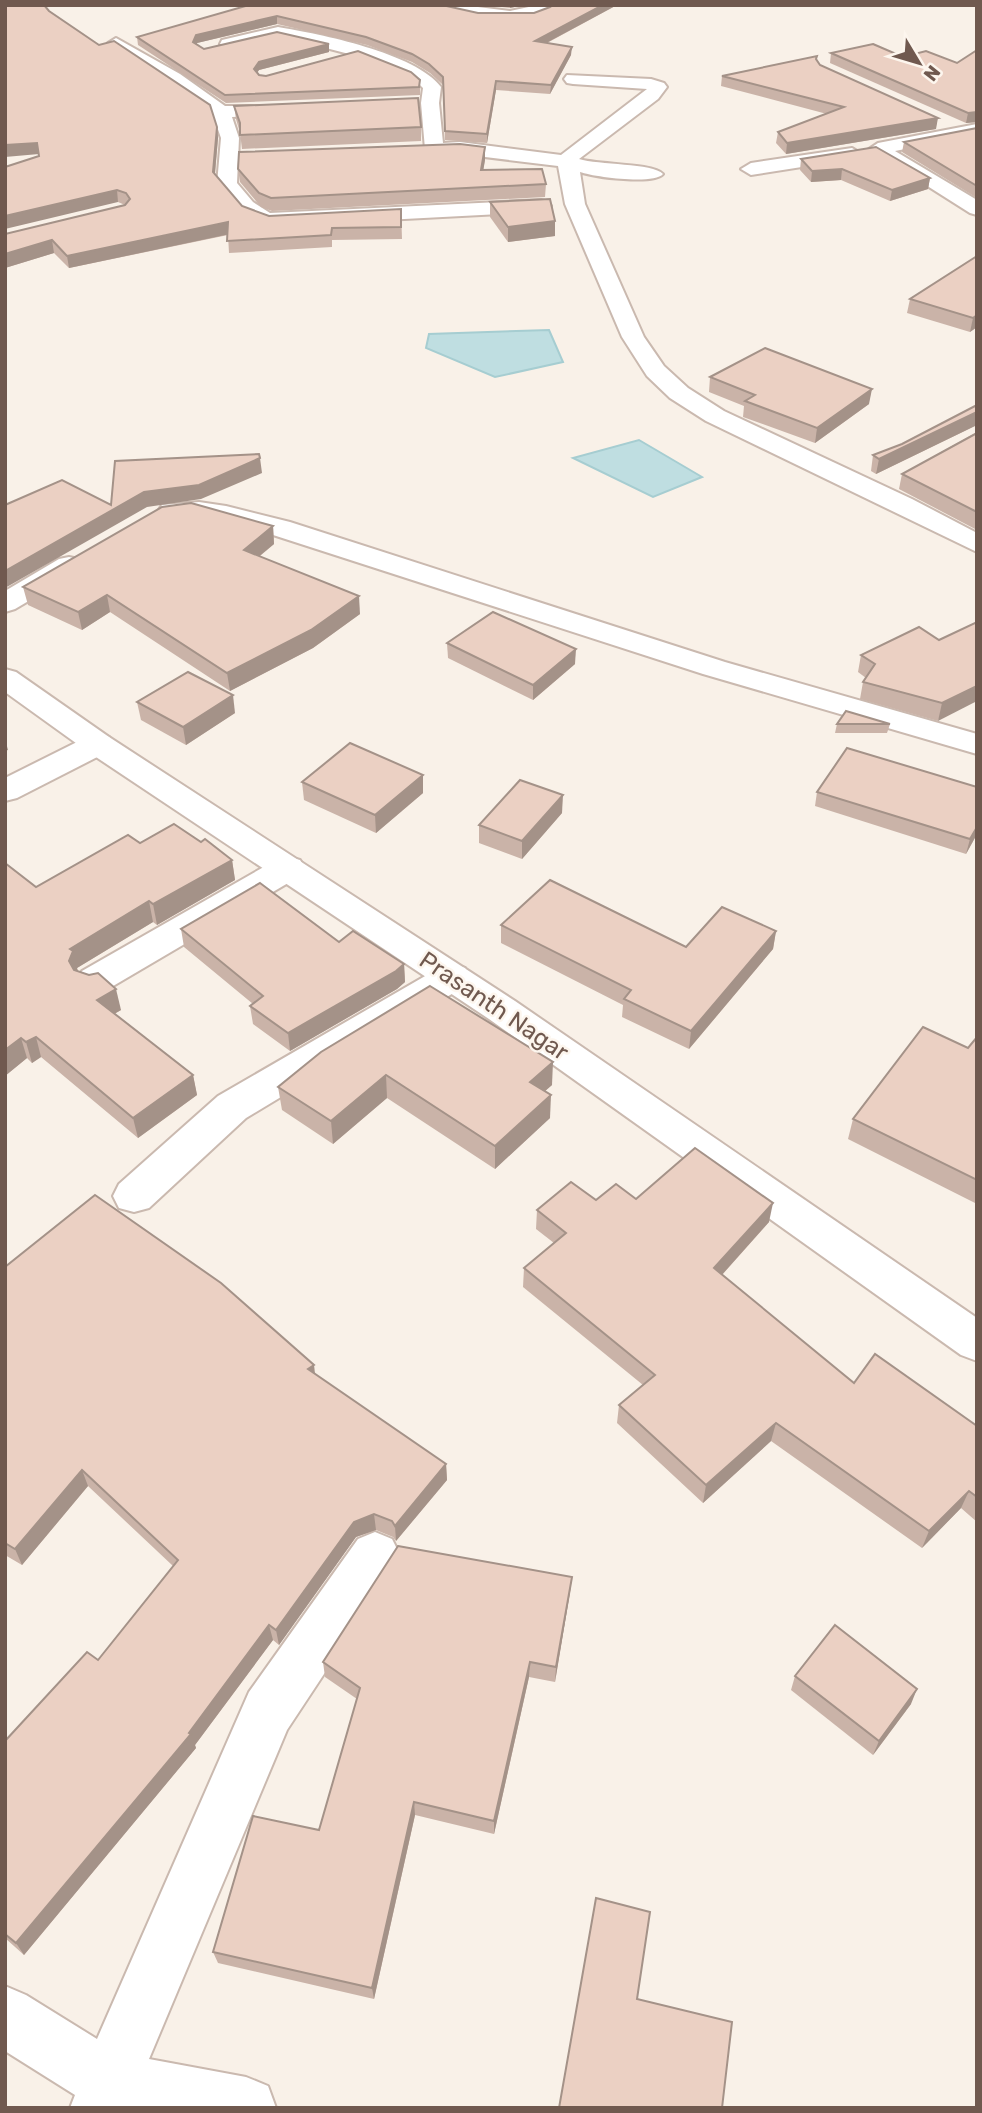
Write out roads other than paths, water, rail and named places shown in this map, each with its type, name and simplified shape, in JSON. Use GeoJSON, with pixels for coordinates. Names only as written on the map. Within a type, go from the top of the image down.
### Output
{"type":"FeatureCollection","features":[{"type":"Feature","properties":{"kind":"street"},"geometry":{"type":"LineString","coordinates":[[436,5],[506,17],[528,15],[552,5]]}},
{"type":"Feature","properties":{"kind":"street"},"geometry":{"type":"LineString","coordinates":[[204,50],[278,32],[359,51],[419,74],[432,87],[424,104],[427,149],[518,154],[565,161],[592,170],[653,174]]}},
{"type":"Feature","properties":{"kind":"street"},"geometry":{"type":"LineString","coordinates":[[116,43],[174,78],[221,113],[237,158],[227,184],[252,213],[270,220],[575,204]]}},
{"type":"Feature","properties":{"kind":"street"},"geometry":{"type":"LineString","coordinates":[[319,62],[359,51]]}},
{"type":"Feature","properties":{"kind":"street"},"geometry":{"type":"LineString","coordinates":[[565,161],[652,95],[658,87],[651,84],[573,79]]}},
{"type":"Feature","properties":{"kind":"street"},"geometry":{"type":"LineString","coordinates":[[221,113],[299,109]]}},
{"type":"Feature","properties":{"kind":"street"},"geometry":{"type":"LineString","coordinates":[[939,120],[971,130]]}},
{"type":"Feature","properties":{"kind":"street"},"geometry":{"type":"LineString","coordinates":[[751,169],[878,149],[971,130]]}},
{"type":"Feature","properties":{"kind":"street"},"geometry":{"type":"LineString","coordinates":[[878,149],[974,204]]}},
{"type":"Feature","properties":{"kind":"street"},"geometry":{"type":"LineString","coordinates":[[565,161],[570,170],[575,204],[633,337],[655,371],[679,393],[715,416],[872,490],[977,544]]}},
{"type":"Feature","properties":{"kind":"street"},"geometry":{"type":"LineString","coordinates":[[872,490],[895,477]]}},
{"type":"Feature","properties":{"kind":"street"},"geometry":{"type":"LineString","coordinates":[[146,520],[173,510],[224,512],[364,555],[719,672],[977,744]]}},
{"type":"Feature","properties":{"kind":"street"},"geometry":{"type":"LineString","coordinates":[[5,603],[88,554]]}},
{"type":"Feature","properties":{"kind":"street","name":"Prasanth Nagar"},"geometry":{"type":"LineString","coordinates":[[5,678],[98,744],[452,977],[977,1342]]}},
{"type":"Feature","properties":{"kind":"street"},"geometry":{"type":"LineString","coordinates":[[5,791],[98,744]]}},
{"type":"Feature","properties":{"kind":"street"},"geometry":{"type":"LineString","coordinates":[[95,980],[288,868]]}},
{"type":"Feature","properties":{"kind":"street"},"geometry":{"type":"LineString","coordinates":[[134,1195],[232,1107],[452,977]]}},
{"type":"Feature","properties":{"kind":"street"},"geometry":{"type":"LineString","coordinates":[[105,2095],[268,1711],[375,1555]]}},
{"type":"Feature","properties":{"kind":"street"},"geometry":{"type":"LineString","coordinates":[[5,2015],[105,2095],[246,2108]]}},
{"type":"Feature","properties":{"kind":"water"},"geometry":{"type":"Polygon","coordinates":[[[549,330],[563,362],[495,377],[426,348],[429,334],[549,330]]]}},
{"type":"Feature","properties":{"kind":"water"},"geometry":{"type":"Polygon","coordinates":[[[639,440],[702,477],[653,497],[573,458],[639,440]]]}}]}
